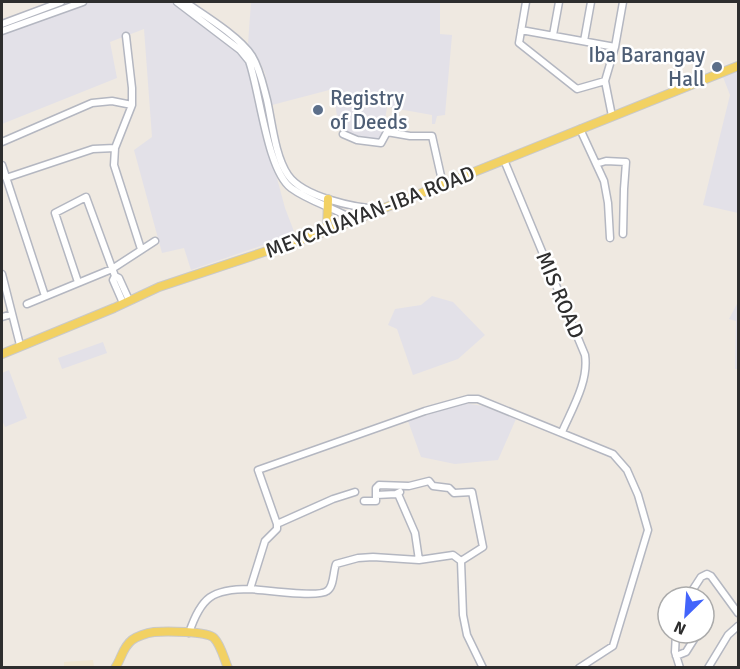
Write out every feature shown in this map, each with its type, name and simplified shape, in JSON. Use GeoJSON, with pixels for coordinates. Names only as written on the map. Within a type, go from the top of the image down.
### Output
{"type":"FeatureCollection","features":[{"type":"Feature","properties":{"kind":"main road","name":"MEYCAUAYAN-IBA ROAD"},"geometry":{"type":"LineString","coordinates":[[2,354],[159,287],[327,231],[738,66]]}},
{"type":"Feature","properties":{"kind":"main road"},"geometry":{"type":"LineString","coordinates":[[327,231],[328,203]]}},
{"type":"Feature","properties":{"kind":"main road"},"geometry":{"type":"LineString","coordinates":[[117,666],[123,650],[138,637],[153,632],[189,633],[214,637],[228,668]]}},
{"type":"Feature","properties":{"kind":"street"},"geometry":{"type":"LineString","coordinates":[[2,31],[61,2]]}},
{"type":"Feature","properties":{"kind":"street"},"geometry":{"type":"LineString","coordinates":[[2,24],[16,23],[83,2]]}},
{"type":"Feature","properties":{"kind":"street"},"geometry":{"type":"LineString","coordinates":[[177,2],[245,56],[251,68],[276,165],[282,178],[292,189],[328,203],[381,210]]}},
{"type":"Feature","properties":{"kind":"street"},"geometry":{"type":"LineString","coordinates":[[185,2],[249,51],[258,67],[279,153],[287,174],[296,183],[354,220]]}},
{"type":"Feature","properties":{"kind":"street"},"geometry":{"type":"LineString","coordinates":[[526,2],[519,43],[577,89],[605,81]]}},
{"type":"Feature","properties":{"kind":"street"},"geometry":{"type":"LineString","coordinates":[[553,35],[559,2]]}},
{"type":"Feature","properties":{"kind":"street"},"geometry":{"type":"LineString","coordinates":[[584,41],[591,2]]}},
{"type":"Feature","properties":{"kind":"street"},"geometry":{"type":"LineString","coordinates":[[612,116],[605,81],[615,47],[623,2]]}},
{"type":"Feature","properties":{"kind":"street"},"geometry":{"type":"LineString","coordinates":[[521,30],[615,47]]}},
{"type":"Feature","properties":{"kind":"street"},"geometry":{"type":"LineString","coordinates":[[126,36],[132,105],[116,148],[114,165],[141,249]]}},
{"type":"Feature","properties":{"kind":"street"},"geometry":{"type":"LineString","coordinates":[[2,142],[92,103],[112,101],[132,105]]}},
{"type":"Feature","properties":{"kind":"street"},"geometry":{"type":"LineString","coordinates":[[580,129],[604,181],[610,237]]}},
{"type":"Feature","properties":{"kind":"street"},"geometry":{"type":"LineString","coordinates":[[343,134],[357,140],[381,143],[387,132],[432,136],[443,185]]}},
{"type":"Feature","properties":{"kind":"street"},"geometry":{"type":"LineString","coordinates":[[6,178],[93,148],[116,148]]}},
{"type":"Feature","properties":{"kind":"street","name":"MIS ROAD"},"geometry":{"type":"LineString","coordinates":[[504,160],[585,355],[585,375],[562,432]]}},
{"type":"Feature","properties":{"kind":"street"},"geometry":{"type":"LineString","coordinates":[[596,164],[606,161],[626,162],[623,234]]}},
{"type":"Feature","properties":{"kind":"street"},"geometry":{"type":"LineString","coordinates":[[2,165],[45,296]]}},
{"type":"Feature","properties":{"kind":"street"},"geometry":{"type":"LineString","coordinates":[[78,282],[55,213],[87,197],[126,302]]}},
{"type":"Feature","properties":{"kind":"street"},"geometry":{"type":"LineString","coordinates":[[27,304],[112,269],[155,241]]}},
{"type":"Feature","properties":{"kind":"street"},"geometry":{"type":"LineString","coordinates":[[2,274],[20,345]]}},
{"type":"Feature","properties":{"kind":"street"},"geometry":{"type":"LineString","coordinates":[[2,317],[12,314]]}},
{"type":"Feature","properties":{"kind":"street"},"geometry":{"type":"LineString","coordinates":[[250,589],[265,541],[276,531],[277,524],[258,470],[425,411],[468,399],[478,399],[562,432],[618,458],[627,470],[648,525],[647,535],[613,646],[579,668]]}},
{"type":"Feature","properties":{"kind":"street"},"geometry":{"type":"LineString","coordinates":[[364,501],[375,502],[376,488],[379,485],[403,486],[429,481],[433,486],[449,488],[454,493],[472,492],[483,546],[461,561]]}},
{"type":"Feature","properties":{"kind":"street"},"geometry":{"type":"LineString","coordinates":[[398,494],[403,486]]}},
{"type":"Feature","properties":{"kind":"street"},"geometry":{"type":"LineString","coordinates":[[277,524],[333,499],[355,492]]}},
{"type":"Feature","properties":{"kind":"street"},"geometry":{"type":"LineString","coordinates":[[376,495],[398,494]]}},
{"type":"Feature","properties":{"kind":"street"},"geometry":{"type":"LineString","coordinates":[[398,494],[415,533],[419,560]]}},
{"type":"Feature","properties":{"kind":"street"},"geometry":{"type":"LineString","coordinates":[[189,633],[201,604],[222,592],[250,589],[323,593],[331,587],[336,564],[358,558],[419,560],[450,554],[461,561]]}},
{"type":"Feature","properties":{"kind":"street"},"geometry":{"type":"LineString","coordinates":[[461,561],[463,615],[467,635],[483,668]]}},
{"type":"Feature","properties":{"kind":"street"},"geometry":{"type":"LineString","coordinates":[[696,585],[700,577],[707,574],[711,576],[738,613]]}},
{"type":"Feature","properties":{"kind":"street"},"geometry":{"type":"LineString","coordinates":[[708,668],[728,635],[738,626]]}},
{"type":"Feature","properties":{"kind":"street"},"geometry":{"type":"LineString","coordinates":[[676,645],[676,656],[680,668]]}},
{"type":"Feature","properties":{"kind":"street"},"geometry":{"type":"LineString","coordinates":[[676,656],[686,652],[690,645]]}},
{"type":"Feature","properties":{"kind":"shaded area"},"geometry":{"type":"Polygon","coordinates":[[[90,2],[173,2],[242,56],[246,63],[285,208],[295,234],[191,270],[184,248],[162,253],[134,150],[152,137],[144,29],[110,42],[117,78],[2,124],[2,35],[90,2]]]}},
{"type":"Feature","properties":{"kind":"shaded area"},"geometry":{"type":"Polygon","coordinates":[[[251,2],[440,2],[440,34],[452,35],[445,115],[437,116],[435,124],[432,124],[432,115],[387,107],[382,141],[357,139],[339,130],[333,89],[272,105],[265,73],[248,44],[251,2]]]}},
{"type":"Feature","properties":{"kind":"shaded area"},"geometry":{"type":"Polygon","coordinates":[[[738,71],[738,213],[703,205],[730,95],[723,77],[738,71]]]}},
{"type":"Feature","properties":{"kind":"shaded area"},"geometry":{"type":"Polygon","coordinates":[[[432,296],[453,302],[485,335],[458,359],[413,375],[397,329],[388,325],[395,309],[421,305],[432,296]]]}},
{"type":"Feature","properties":{"kind":"shaded area"},"geometry":{"type":"Polygon","coordinates":[[[738,302],[738,369],[735,369],[736,321],[729,319],[738,302]]]}},
{"type":"Feature","properties":{"kind":"shaded area"},"geometry":{"type":"Polygon","coordinates":[[[103,342],[107,353],[62,369],[58,358],[103,342]]]}},
{"type":"Feature","properties":{"kind":"shaded area"},"geometry":{"type":"Polygon","coordinates":[[[9,370],[27,418],[5,427],[2,420],[2,373],[9,370]]]}},
{"type":"Feature","properties":{"kind":"shaded area"},"geometry":{"type":"Polygon","coordinates":[[[463,403],[483,406],[516,419],[498,460],[455,464],[421,457],[408,421],[463,403]]]}},
{"type":"Feature","properties":{"kind":"shaded area"},"geometry":{"type":"Polygon","coordinates":[[[93,660],[94,667],[64,667],[64,662],[93,660]]]}},
{"type":"Feature","properties":{"kind":"place","name":"Iba Barangay Hall"},"geometry":{"type":"Point","coordinates":[717,67]}},
{"type":"Feature","properties":{"kind":"place","name":"Registry of Deeds"},"geometry":{"type":"Point","coordinates":[318,110]}}]}
